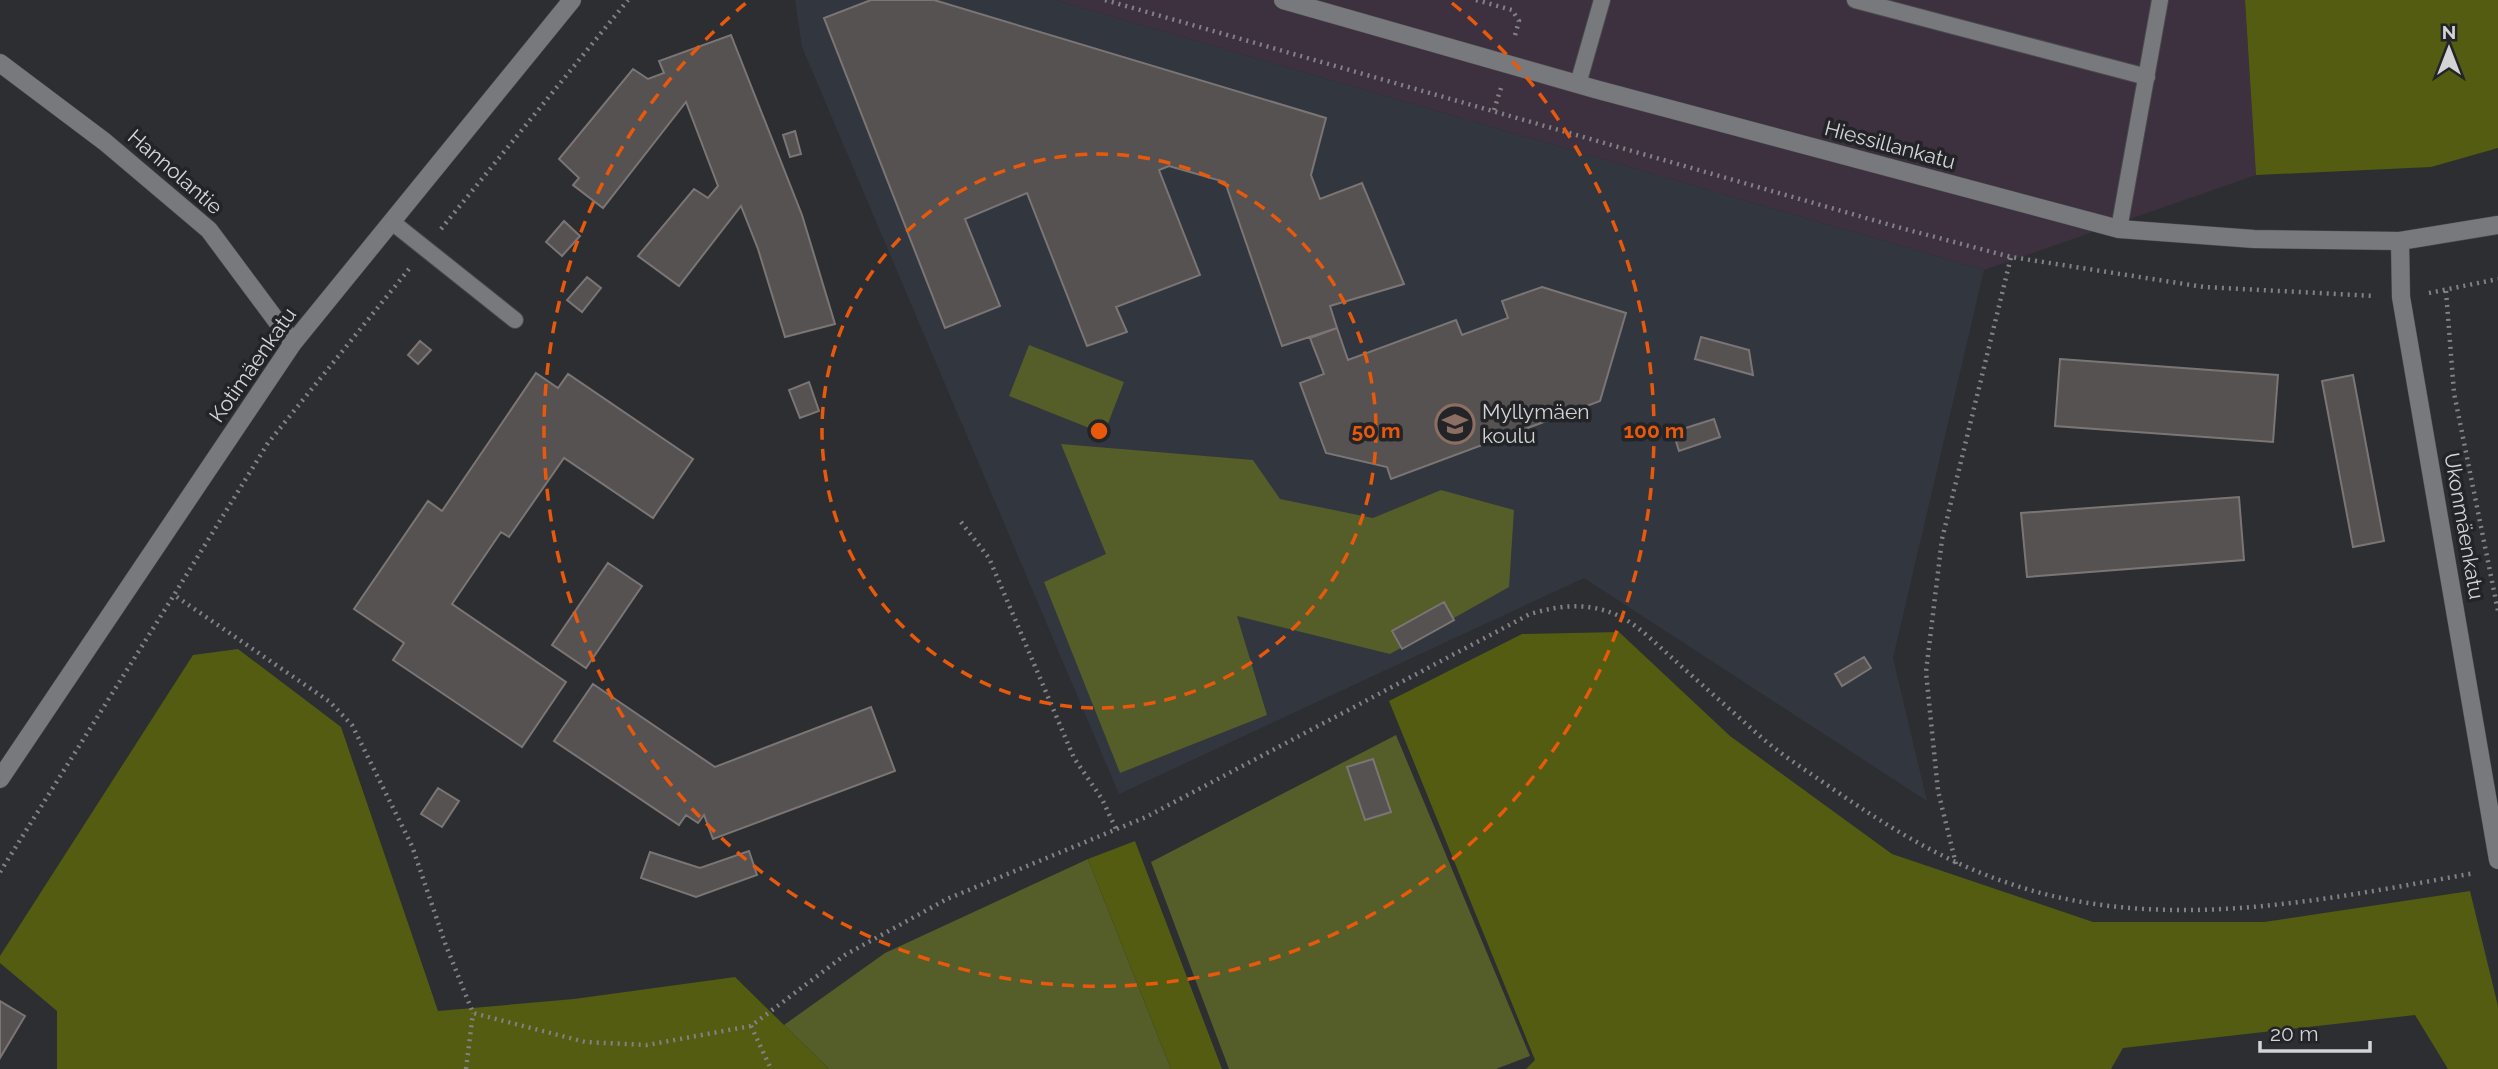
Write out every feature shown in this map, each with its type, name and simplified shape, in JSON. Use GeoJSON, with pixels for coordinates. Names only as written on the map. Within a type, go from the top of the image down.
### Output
{"type":"FeatureCollection","features":[{"type":"Feature","properties":{"kind":"street","name":"Kotimäenkatu"},"geometry":{"type":"LineString","coordinates":[[0,779],[293,343],[572,0]]}},
{"type":"Feature","properties":{"kind":"street","name":"Hiessillankatu"},"geometry":{"type":"LineString","coordinates":[[1283,0],[1578,84],[2119,229],[2254,240],[2400,241],[2498,225]]}},
{"type":"Feature","properties":{"kind":"street","name":"Hannolantie"},"geometry":{"type":"LineString","coordinates":[[0,63],[105,142],[209,230],[293,343]]}},
{"type":"Feature","properties":{"kind":"street","name":"Ukonmäenkatu"},"geometry":{"type":"LineString","coordinates":[[2400,241],[2401,297],[2498,860]]}},
{"type":"Feature","properties":{"kind":"lane"},"geometry":{"type":"LineString","coordinates":[[1578,84],[1602,0]]}},
{"type":"Feature","properties":{"kind":"lane"},"geometry":{"type":"LineString","coordinates":[[1855,0],[2147,77]]}},
{"type":"Feature","properties":{"kind":"lane"},"geometry":{"type":"LineString","coordinates":[[2119,229],[2160,0]]}},
{"type":"Feature","properties":{"kind":"lane"},"geometry":{"type":"LineString","coordinates":[[392,222],[515,320]]}},
{"type":"Feature","properties":{"kind":"path"},"geometry":{"type":"LineString","coordinates":[[0,872],[268,443],[628,0]]}},
{"type":"Feature","properties":{"kind":"path"},"geometry":{"type":"LineString","coordinates":[[1105,0],[1901,228],[2011,257],[2204,287],[2401,297],[2446,291],[2498,279]]}},
{"type":"Feature","properties":{"kind":"path"},"geometry":{"type":"LineString","coordinates":[[1956,865],[1938,791],[1926,672],[1942,538],[2011,257]]}},
{"type":"Feature","properties":{"kind":"path"},"geometry":{"type":"LineString","coordinates":[[2446,291],[2454,393],[2498,611]]}},
{"type":"Feature","properties":{"kind":"path"},"geometry":{"type":"LineString","coordinates":[[961,523],[989,558],[1074,758],[1102,799],[1116,829]]}},
{"type":"Feature","properties":{"kind":"path"},"geometry":{"type":"LineString","coordinates":[[174,595],[330,702],[352,725],[412,846],[444,943],[473,1013],[466,1069]]}},
{"type":"Feature","properties":{"kind":"path"},"geometry":{"type":"LineString","coordinates":[[473,1013],[585,1042],[647,1045],[751,1026],[845,955],[947,899],[1146,817],[1530,614],[1559,606],[1593,606],[1620,616],[1650,638],[1774,749],[1891,829],[1956,865],[2013,885],[2081,903],[2172,912],[2335,898],[2476,873]]}},
{"type":"Feature","properties":{"kind":"path"},"geometry":{"type":"LineString","coordinates":[[751,1026],[771,1069]]}},
{"type":"Feature","properties":{"kind":"shaded area","name":"Myllymäen koulu"},"geometry":{"type":"Polygon","coordinates":[[[795,0],[1055,0],[1984,270],[1893,658],[1927,801],[1584,578],[1119,794],[802,47],[795,0]]]}},
{"type":"Feature","properties":{"kind":"shaded area"},"geometry":{"type":"Polygon","coordinates":[[[1055,0],[2245,0],[2256,175],[1984,270],[1055,0]]]}},
{"type":"Feature","properties":{"kind":"green space"},"geometry":{"type":"Polygon","coordinates":[[[2245,0],[2498,0],[2498,148],[2431,167],[2256,175],[2245,0]]]}},
{"type":"Feature","properties":{"kind":"green space"},"geometry":{"type":"Polygon","coordinates":[[[1029,345],[1124,382],[1104,434],[1009,396],[1029,345]]]}},
{"type":"Feature","properties":{"kind":"green space"},"geometry":{"type":"Polygon","coordinates":[[[1061,444],[1253,460],[1280,499],[1373,518],[1441,490],[1514,510],[1509,587],[1390,654],[1237,616],[1267,715],[1120,773],[1044,582],[1106,554],[1061,444]]]}},
{"type":"Feature","properties":{"kind":"green space"},"geometry":{"type":"Polygon","coordinates":[[[1619,632],[1730,736],[1892,854],[2093,922],[2264,922],[2470,891],[2498,1006],[2498,1069],[2448,1069],[2415,1015],[2123,1048],[2111,1069],[1526,1069],[1535,1060],[1389,701],[1522,634],[1619,632]]]}},
{"type":"Feature","properties":{"kind":"green space"},"geometry":{"type":"Polygon","coordinates":[[[238,649],[341,727],[438,1011],[574,999],[735,977],[829,1069],[57,1069],[57,1011],[0,963],[0,956],[193,655],[238,649]]]}},
{"type":"Feature","properties":{"kind":"green space"},"geometry":{"type":"Polygon","coordinates":[[[1396,735],[1530,1056],[1496,1069],[1229,1069],[1151,862],[1396,735]]]}},
{"type":"Feature","properties":{"kind":"green space"},"geometry":{"type":"Polygon","coordinates":[[[1135,841],[1222,1069],[1171,1069],[1088,859],[1135,841]]]}},
{"type":"Feature","properties":{"kind":"green space"},"geometry":{"type":"Polygon","coordinates":[[[1088,859],[1171,1069],[829,1069],[784,1025],[885,953],[1088,859]]]}},
{"type":"Feature","properties":{"kind":"building"},"geometry":{"type":"Polygon","coordinates":[[[871,0],[934,0],[1326,118],[1311,175],[1320,199],[1362,183],[1404,284],[1330,306],[1337,328],[1282,346],[1225,182],[1169,166],[1159,170],[1200,275],[1116,307],[1127,332],[1087,346],[1027,193],[965,219],[1000,306],[945,328],[824,18],[871,0]]]}},
{"type":"Feature","properties":{"kind":"building"},"geometry":{"type":"Polygon","coordinates":[[[731,35],[802,215],[835,324],[785,337],[758,249],[741,206],[679,286],[638,256],[694,189],[708,198],[718,186],[686,102],[603,208],[573,185],[579,178],[559,159],[633,69],[648,79],[664,73],[659,61],[731,35]]]}},
{"type":"Feature","properties":{"kind":"building"},"geometry":{"type":"Polygon","coordinates":[[[795,131],[801,154],[790,157],[783,135],[795,131]]]}},
{"type":"Feature","properties":{"kind":"building"},"geometry":{"type":"Polygon","coordinates":[[[564,221],[580,236],[562,256],[546,242],[564,221]]]}},
{"type":"Feature","properties":{"kind":"building"},"geometry":{"type":"Polygon","coordinates":[[[587,277],[601,288],[582,312],[567,300],[587,277]]]}},
{"type":"Feature","properties":{"kind":"building"},"geometry":{"type":"Polygon","coordinates":[[[1542,287],[1626,313],[1600,401],[1391,479],[1387,467],[1326,453],[1300,383],[1324,374],[1310,338],[1337,328],[1348,360],[1456,320],[1462,335],[1508,318],[1502,301],[1542,287]]]}},
{"type":"Feature","properties":{"kind":"building"},"geometry":{"type":"Polygon","coordinates":[[[1701,337],[1749,350],[1753,375],[1695,359],[1701,337]]]}},
{"type":"Feature","properties":{"kind":"building"},"geometry":{"type":"Polygon","coordinates":[[[420,341],[431,350],[418,364],[408,355],[420,341]]]}},
{"type":"Feature","properties":{"kind":"building"},"geometry":{"type":"Polygon","coordinates":[[[2060,359],[2278,375],[2273,442],[2055,426],[2060,359]]]}},
{"type":"Feature","properties":{"kind":"building"},"geometry":{"type":"Polygon","coordinates":[[[536,373],[558,388],[568,374],[693,459],[653,518],[564,458],[509,537],[501,532],[452,604],[566,682],[522,747],[393,660],[404,643],[354,609],[428,501],[442,511],[536,373]]]}},
{"type":"Feature","properties":{"kind":"building"},"geometry":{"type":"Polygon","coordinates":[[[2353,375],[2384,541],[2353,547],[2322,381],[2353,375]]]}},
{"type":"Feature","properties":{"kind":"building"},"geometry":{"type":"Polygon","coordinates":[[[809,382],[819,411],[800,418],[789,390],[809,382]]]}},
{"type":"Feature","properties":{"kind":"building"},"geometry":{"type":"Polygon","coordinates":[[[1714,419],[1720,437],[1679,451],[1673,432],[1714,419]]]}},
{"type":"Feature","properties":{"kind":"building"},"geometry":{"type":"Polygon","coordinates":[[[2239,497],[2244,560],[2027,577],[2021,513],[2239,497]]]}},
{"type":"Feature","properties":{"kind":"building"},"geometry":{"type":"Polygon","coordinates":[[[608,563],[642,586],[586,668],[552,645],[608,563]]]}},
{"type":"Feature","properties":{"kind":"building"},"geometry":{"type":"Polygon","coordinates":[[[1444,602],[1454,620],[1402,649],[1392,631],[1444,602]]]}},
{"type":"Feature","properties":{"kind":"building"},"geometry":{"type":"Polygon","coordinates":[[[1864,657],[1871,668],[1842,686],[1835,674],[1864,657]]]}},
{"type":"Feature","properties":{"kind":"building"},"geometry":{"type":"Polygon","coordinates":[[[593,684],[715,767],[871,707],[895,771],[713,839],[704,815],[698,823],[686,815],[679,825],[554,741],[593,684]]]}},
{"type":"Feature","properties":{"kind":"building"},"geometry":{"type":"Polygon","coordinates":[[[1373,759],[1391,812],[1365,820],[1347,767],[1373,759]]]}},
{"type":"Feature","properties":{"kind":"building"},"geometry":{"type":"Polygon","coordinates":[[[438,788],[459,801],[442,827],[421,814],[438,788]]]}},
{"type":"Feature","properties":{"kind":"building"},"geometry":{"type":"Polygon","coordinates":[[[749,851],[757,875],[696,897],[641,878],[650,852],[700,868],[749,851]]]}},
{"type":"Feature","properties":{"kind":"building"},"geometry":{"type":"Polygon","coordinates":[[[0,1001],[25,1016],[0,1058],[0,1001]]]}},
{"type":"Feature","properties":{"kind":"place","name":"Myllymäen koulu"},"geometry":{"type":"Point","coordinates":[1455,424]}}]}
